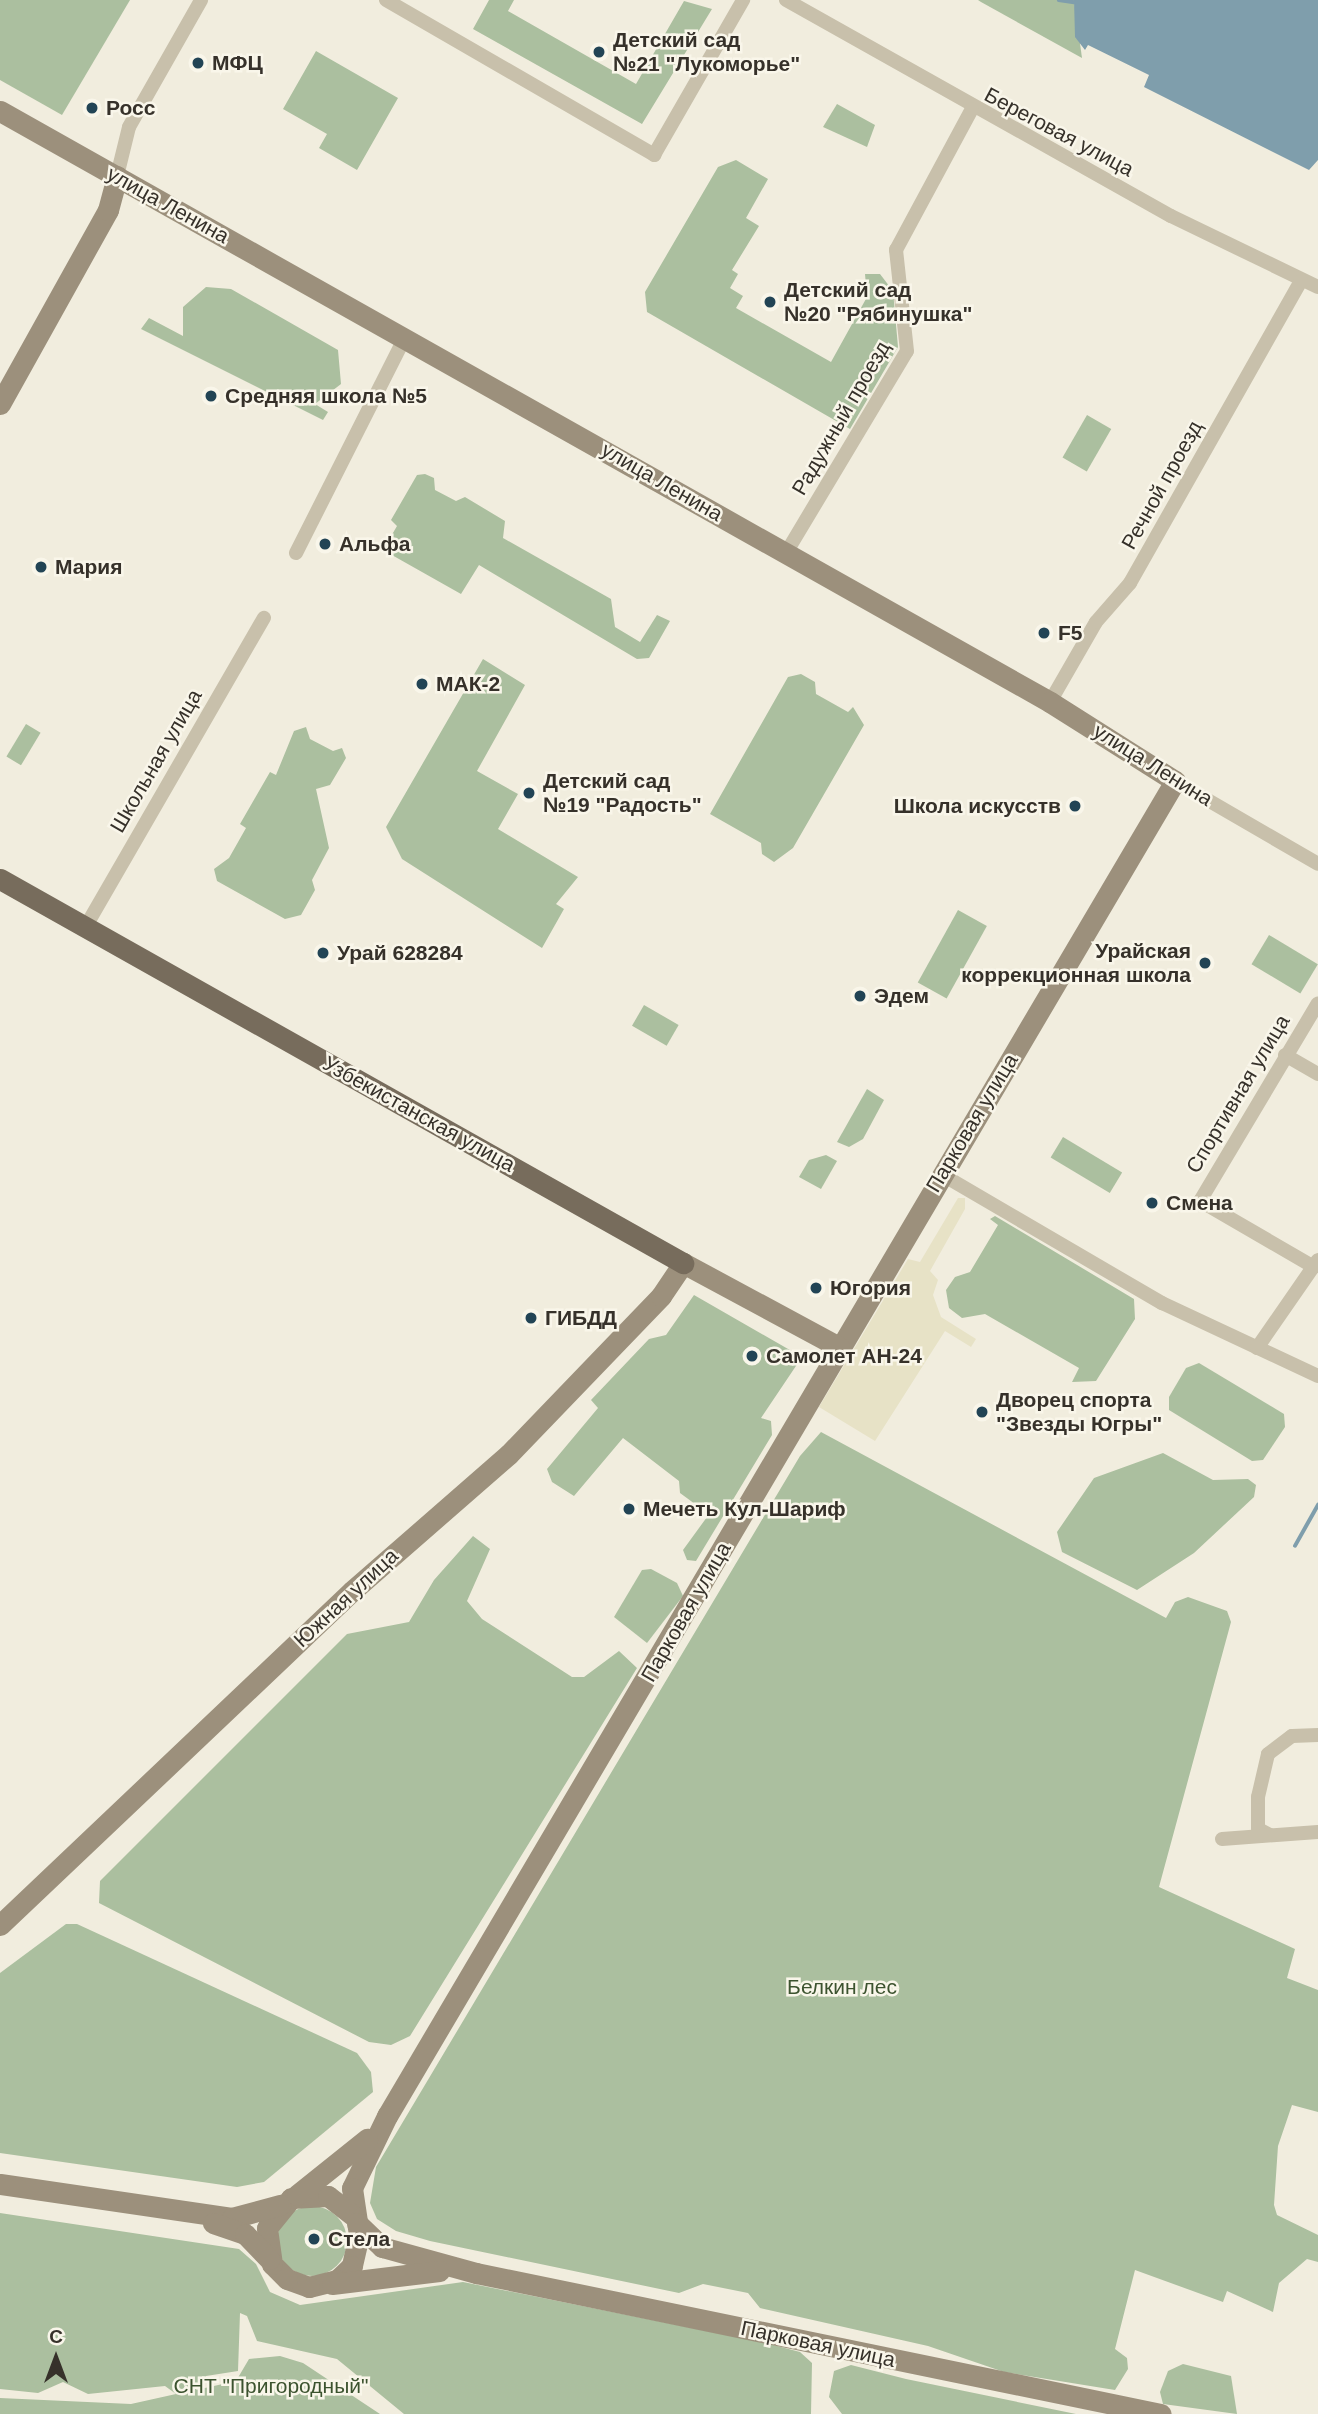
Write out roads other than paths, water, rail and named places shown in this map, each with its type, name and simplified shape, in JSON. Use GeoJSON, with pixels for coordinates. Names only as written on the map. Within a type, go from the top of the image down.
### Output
{"type":"FeatureCollection","features":[{"type":"Feature","properties":{"kind":"main road","name":"улица Ленина"},"geometry":{"type":"LineString","coordinates":[[0,111],[1050,702],[1175,781]]}},
{"type":"Feature","properties":{"kind":"main road"},"geometry":{"type":"LineString","coordinates":[[0,404],[108,210],[117,176]]}},
{"type":"Feature","properties":{"kind":"main road","name":"Парковая улица"},"geometry":{"type":"LineString","coordinates":[[1161,2414],[476,2273],[382,2247],[354,2218],[355,2178],[387,2116],[1175,781]]}},
{"type":"Feature","properties":{"kind":"main road","name":"Узбекистанская улица"},"geometry":{"type":"LineString","coordinates":[[0,879],[683,1263],[839,1347]]}},
{"type":"Feature","properties":{"kind":"main road","name":"Южная улица"},"geometry":{"type":"LineString","coordinates":[[0,1925],[352,1591],[509,1454],[652,1306],[683,1263]]}},
{"type":"Feature","properties":{"kind":"main road","name":"Парковая улица"},"geometry":{"type":"LineString","coordinates":[[287,2201],[355,2153],[387,2116]]}},
{"type":"Feature","properties":{"kind":"main road"},"geometry":{"type":"LineString","coordinates":[[0,2184],[174,2211],[251,2217],[287,2201],[328,2196],[354,2218],[359,2247],[352,2266],[320,2286],[296,2284],[272,2264],[245,2234],[174,2211]]}},
{"type":"Feature","properties":{"kind":"main road"},"geometry":{"type":"LineString","coordinates":[[272,2264],[267,2228],[287,2201]]}},
{"type":"Feature","properties":{"kind":"main road","name":"Парковая улица"},"geometry":{"type":"LineString","coordinates":[[320,2286],[416,2270],[476,2273]]}},
{"type":"Feature","properties":{"kind":"street"},"geometry":{"type":"LineString","coordinates":[[117,176],[130,127],[201,0]]}},
{"type":"Feature","properties":{"kind":"street"},"geometry":{"type":"LineString","coordinates":[[386,0],[654,155],[743,0]]}},
{"type":"Feature","properties":{"kind":"street","name":"Береговая улица"},"geometry":{"type":"LineString","coordinates":[[786,0],[972,108],[1301,281],[1318,287]]}},
{"type":"Feature","properties":{"kind":"street","name":"Радужный проезд"},"geometry":{"type":"LineString","coordinates":[[786,553],[907,351],[896,250],[972,108]]}},
{"type":"Feature","properties":{"kind":"street","name":"Речной проезд"},"geometry":{"type":"LineString","coordinates":[[1050,702],[1096,622],[1130,583],[1301,281]]}},
{"type":"Feature","properties":{"kind":"street"},"geometry":{"type":"LineString","coordinates":[[296,553],[405,337]]}},
{"type":"Feature","properties":{"kind":"street","name":"Школьная улица"},"geometry":{"type":"LineString","coordinates":[[86,926],[264,618]]}},
{"type":"Feature","properties":{"kind":"street","name":"улица Ленина"},"geometry":{"type":"LineString","coordinates":[[1175,781],[1318,864]]}},
{"type":"Feature","properties":{"kind":"street","name":"Спортивная улица"},"geometry":{"type":"LineString","coordinates":[[1257,1348],[1316,1263],[1200,1201],[1318,1003]]}},
{"type":"Feature","properties":{"kind":"street"},"geometry":{"type":"LineString","coordinates":[[1285,1055],[1318,1074]]}},
{"type":"Feature","properties":{"kind":"street"},"geometry":{"type":"LineString","coordinates":[[941,1174],[1152,1297],[1318,1376]]}},
{"type":"Feature","properties":{"kind":"street"},"geometry":{"type":"LineString","coordinates":[[1270,1835],[1258,1829],[1258,1797],[1268,1754],[1292,1736],[1318,1735]]}},
{"type":"Feature","properties":{"kind":"street"},"geometry":{"type":"LineString","coordinates":[[1222,1839],[1318,1832]]}},
{"type":"Feature","properties":{"kind":"water"},"geometry":{"type":"Polygon","coordinates":[[[1074,0],[1318,0],[1318,160],[1309,170],[1144,87],[1149,75],[1088,45],[1085,50],[1075,37],[1074,0]]]}},
{"type":"Feature","properties":{"kind":"waterway"},"geometry":{"type":"LineString","coordinates":[[1059,0],[1074,2]]}},
{"type":"Feature","properties":{"kind":"waterway"},"geometry":{"type":"LineString","coordinates":[[1295,1546],[1318,1505]]}},
{"type":"Feature","properties":{"kind":"place","name":"Детский сад №21 \"Лукоморье\""},"geometry":{"type":"Point","coordinates":[599,52]}},
{"type":"Feature","properties":{"kind":"place","name":"МФЦ"},"geometry":{"type":"Point","coordinates":[198,63]}},
{"type":"Feature","properties":{"kind":"place","name":"Росс"},"geometry":{"type":"Point","coordinates":[92,108]}},
{"type":"Feature","properties":{"kind":"place","name":"Детский сад №20 \"Рябинушка\""},"geometry":{"type":"Point","coordinates":[770,302]}},
{"type":"Feature","properties":{"kind":"place","name":"Средняя школа №5"},"geometry":{"type":"Point","coordinates":[211,396]}},
{"type":"Feature","properties":{"kind":"place","name":"Альфа"},"geometry":{"type":"Point","coordinates":[325,544]}},
{"type":"Feature","properties":{"kind":"place","name":"Мария"},"geometry":{"type":"Point","coordinates":[41,567]}},
{"type":"Feature","properties":{"kind":"place","name":"F5"},"geometry":{"type":"Point","coordinates":[1044,633]}},
{"type":"Feature","properties":{"kind":"place","name":"МАК-2"},"geometry":{"type":"Point","coordinates":[422,684]}},
{"type":"Feature","properties":{"kind":"place","name":"Детский сад №19 \"Радость\""},"geometry":{"type":"Point","coordinates":[529,793]}},
{"type":"Feature","properties":{"kind":"place","name":"Школа искусств"},"geometry":{"type":"Point","coordinates":[1075,806]}},
{"type":"Feature","properties":{"kind":"place","name":"Урай 628284"},"geometry":{"type":"Point","coordinates":[323,953]}},
{"type":"Feature","properties":{"kind":"place","name":"Урайская коррекционная школа"},"geometry":{"type":"Point","coordinates":[1205,963]}},
{"type":"Feature","properties":{"kind":"place","name":"Эдем"},"geometry":{"type":"Point","coordinates":[860,996]}},
{"type":"Feature","properties":{"kind":"place","name":"Смена"},"geometry":{"type":"Point","coordinates":[1152,1203]}},
{"type":"Feature","properties":{"kind":"place","name":"Югория"},"geometry":{"type":"Point","coordinates":[816,1288]}},
{"type":"Feature","properties":{"kind":"place","name":"ГИБДД"},"geometry":{"type":"Point","coordinates":[531,1318]}},
{"type":"Feature","properties":{"kind":"place","name":"Самолет АН-24"},"geometry":{"type":"Point","coordinates":[752,1356]}},
{"type":"Feature","properties":{"kind":"place","name":"Дворец спорта \"Звезды Югры\""},"geometry":{"type":"Point","coordinates":[982,1412]}},
{"type":"Feature","properties":{"kind":"place","name":"Мечеть Кул-Шариф"},"geometry":{"type":"Point","coordinates":[629,1509]}},
{"type":"Feature","properties":{"kind":"place","name":"Стела"},"geometry":{"type":"Point","coordinates":[314,2239]}},
{"type":"Feature","properties":{"kind":"park label","name":"Белкин лес"},"geometry":{"type":"Point","coordinates":[842,1987]}},
{"type":"Feature","properties":{"kind":"park label","name":"СНТ \"Пригородный\""},"geometry":{"type":"Point","coordinates":[271,2386]}}]}
